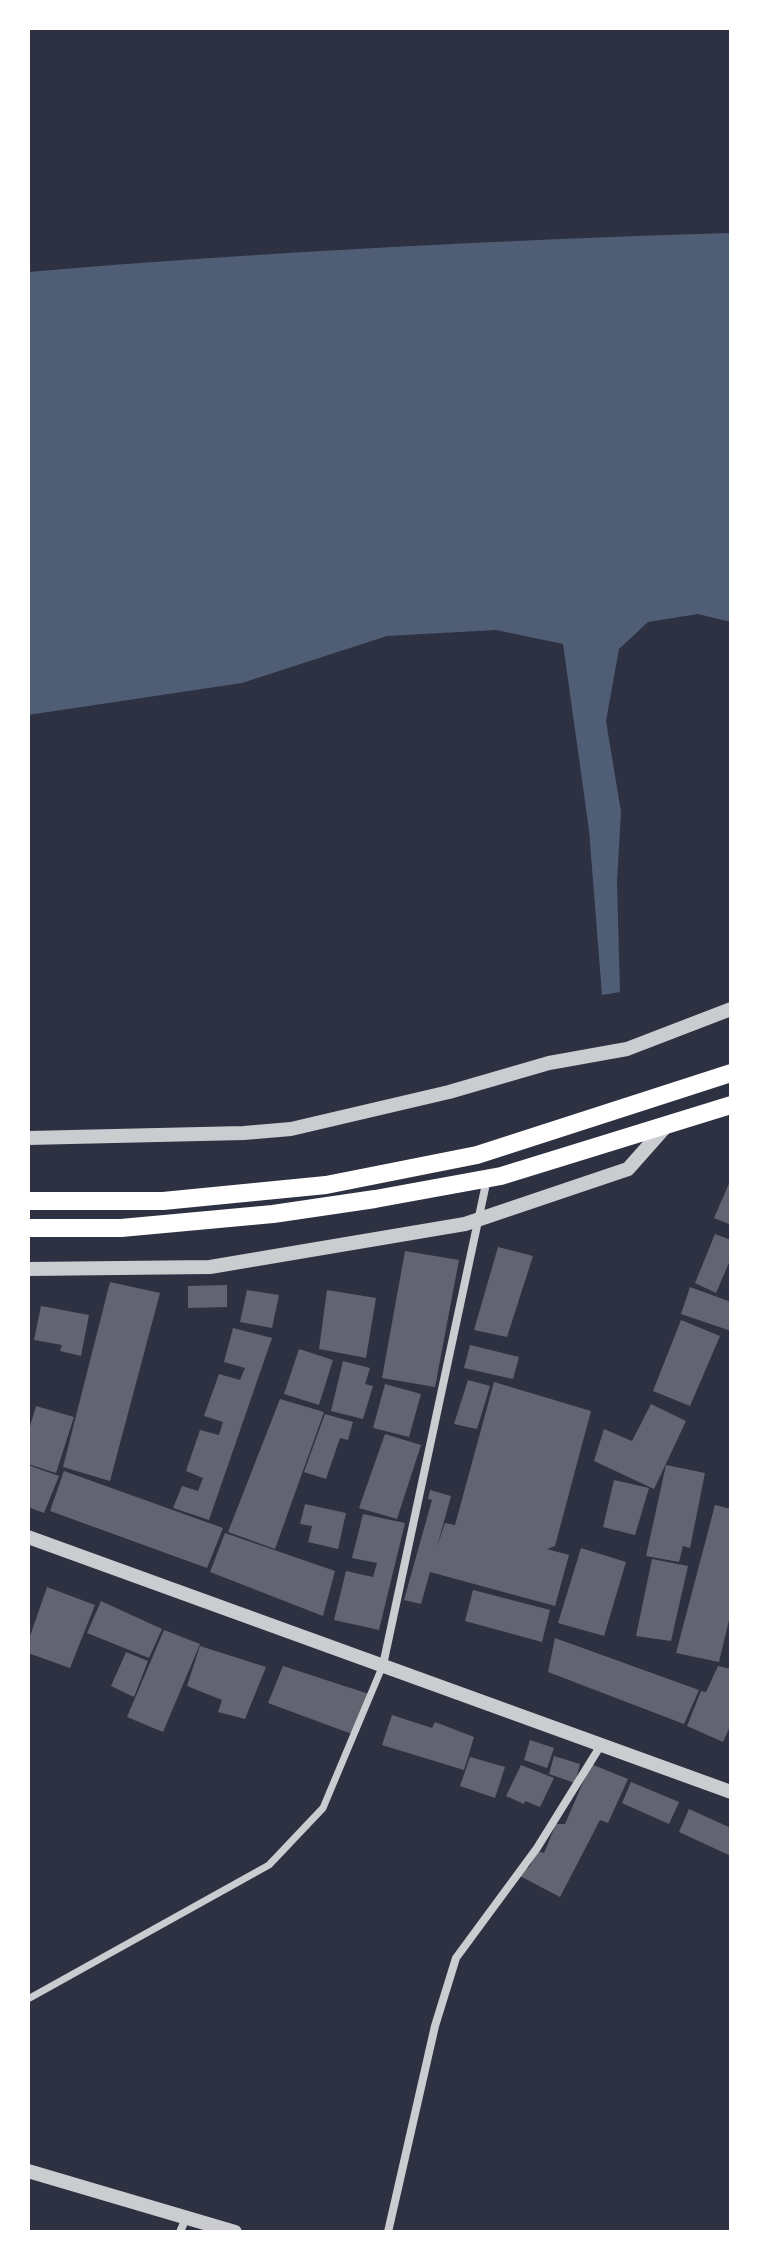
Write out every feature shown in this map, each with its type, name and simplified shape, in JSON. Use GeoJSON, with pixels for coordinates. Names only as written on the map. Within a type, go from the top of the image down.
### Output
{"type":"FeatureCollection","features":[{"type":"Feature","properties":{"kind":"main road"},"geometry":{"type":"LineString","coordinates":[[28,1201],[163,1201],[326,1185],[477,1155],[731,1073]]}},
{"type":"Feature","properties":{"kind":"main road"},"geometry":{"type":"LineString","coordinates":[[28,1228],[121,1228],[273,1214],[487,1179],[731,1105]]}},
{"type":"Feature","properties":{"kind":"street"},"geometry":{"type":"LineString","coordinates":[[28,1138],[291,1129],[449,1092],[549,1063],[627,1049],[731,1009]]}},
{"type":"Feature","properties":{"kind":"street"},"geometry":{"type":"LineString","coordinates":[[28,1269],[210,1267],[465,1224],[628,1169],[668,1124]]}},
{"type":"Feature","properties":{"kind":"street"},"geometry":{"type":"LineString","coordinates":[[28,1999],[269,1865],[323,1808],[383,1665],[487,1179]]}},
{"type":"Feature","properties":{"kind":"street"},"geometry":{"type":"LineString","coordinates":[[28,1537],[731,1792]]}},
{"type":"Feature","properties":{"kind":"street"},"geometry":{"type":"LineString","coordinates":[[388,2232],[435,2026],[456,1958],[537,1848],[601,1745]]}},
{"type":"Feature","properties":{"kind":"street"},"geometry":{"type":"LineString","coordinates":[[28,2171],[183,2225],[235,2232]]}},
{"type":"Feature","properties":{"kind":"water"},"geometry":{"type":"Polygon","coordinates":[[[731,233],[731,622],[698,614],[648,622],[619,649],[606,721],[621,812],[617,882],[620,992],[602,995],[589,830],[563,644],[496,630],[387,636],[242,683],[28,715],[28,272],[379,248],[731,233]]]}},
{"type":"Feature","properties":{"kind":"building"},"geometry":{"type":"Polygon","coordinates":[[[731,1179],[731,1225],[714,1218],[731,1179]]]}},
{"type":"Feature","properties":{"kind":"building"},"geometry":{"type":"Polygon","coordinates":[[[715,1234],[731,1240],[731,1258],[716,1293],[695,1283],[715,1234]]]}},
{"type":"Feature","properties":{"kind":"building"},"geometry":{"type":"Polygon","coordinates":[[[498,1247],[533,1256],[507,1337],[474,1330],[498,1247]]]}},
{"type":"Feature","properties":{"kind":"building"},"geometry":{"type":"Polygon","coordinates":[[[405,1251],[459,1260],[435,1387],[382,1378],[405,1251]]]}},
{"type":"Feature","properties":{"kind":"building"},"geometry":{"type":"Polygon","coordinates":[[[110,1282],[160,1293],[110,1481],[63,1467],[110,1282]]]}},
{"type":"Feature","properties":{"kind":"building"},"geometry":{"type":"Polygon","coordinates":[[[227,1285],[227,1307],[188,1308],[188,1286],[227,1285]]]}},
{"type":"Feature","properties":{"kind":"building"},"geometry":{"type":"Polygon","coordinates":[[[690,1287],[731,1302],[731,1331],[681,1314],[690,1287]]]}},
{"type":"Feature","properties":{"kind":"building"},"geometry":{"type":"Polygon","coordinates":[[[247,1290],[279,1295],[272,1328],[240,1322],[247,1290]]]}},
{"type":"Feature","properties":{"kind":"building"},"geometry":{"type":"Polygon","coordinates":[[[327,1290],[376,1298],[366,1358],[319,1349],[327,1290]]]}},
{"type":"Feature","properties":{"kind":"building"},"geometry":{"type":"Polygon","coordinates":[[[41,1306],[89,1315],[81,1356],[60,1351],[62,1345],[34,1340],[41,1306]]]}},
{"type":"Feature","properties":{"kind":"building"},"geometry":{"type":"Polygon","coordinates":[[[681,1320],[720,1336],[690,1406],[653,1391],[681,1320]]]}},
{"type":"Feature","properties":{"kind":"building"},"geometry":{"type":"Polygon","coordinates":[[[233,1328],[272,1338],[209,1520],[173,1508],[182,1486],[198,1491],[203,1478],[186,1471],[200,1430],[219,1435],[223,1422],[204,1416],[219,1374],[240,1380],[245,1368],[224,1362],[233,1328]]]}},
{"type":"Feature","properties":{"kind":"building"},"geometry":{"type":"Polygon","coordinates":[[[470,1345],[519,1357],[513,1379],[464,1368],[470,1345]]]}},
{"type":"Feature","properties":{"kind":"building"},"geometry":{"type":"Polygon","coordinates":[[[299,1349],[333,1360],[319,1405],[284,1394],[299,1349]]]}},
{"type":"Feature","properties":{"kind":"building"},"geometry":{"type":"Polygon","coordinates":[[[343,1361],[370,1368],[365,1384],[373,1386],[363,1419],[331,1411],[343,1361]]]}},
{"type":"Feature","properties":{"kind":"building"},"geometry":{"type":"Polygon","coordinates":[[[468,1380],[490,1386],[477,1429],[454,1424],[468,1380]]]}},
{"type":"Feature","properties":{"kind":"building"},"geometry":{"type":"Polygon","coordinates":[[[494,1382],[591,1411],[555,1546],[547,1549],[569,1555],[555,1606],[430,1572],[421,1604],[404,1600],[432,1500],[428,1499],[430,1490],[451,1496],[437,1547],[445,1523],[455,1525],[494,1382]]]}},
{"type":"Feature","properties":{"kind":"building"},"geometry":{"type":"Polygon","coordinates":[[[385,1384],[421,1394],[409,1437],[373,1428],[385,1384]]]}},
{"type":"Feature","properties":{"kind":"building"},"geometry":{"type":"Polygon","coordinates":[[[280,1399],[324,1412],[275,1549],[228,1532],[280,1399]]]}},
{"type":"Feature","properties":{"kind":"building"},"geometry":{"type":"Polygon","coordinates":[[[651,1404],[686,1421],[654,1489],[594,1461],[604,1429],[632,1441],[651,1404]]]}},
{"type":"Feature","properties":{"kind":"building"},"geometry":{"type":"Polygon","coordinates":[[[36,1406],[74,1417],[56,1473],[28,1464],[28,1433],[36,1406]]]}},
{"type":"Feature","properties":{"kind":"building"},"geometry":{"type":"Polygon","coordinates":[[[325,1414],[353,1422],[348,1440],[340,1438],[326,1479],[304,1472],[325,1414]]]}},
{"type":"Feature","properties":{"kind":"building"},"geometry":{"type":"Polygon","coordinates":[[[385,1434],[421,1445],[397,1519],[359,1508],[385,1434]]]}},
{"type":"Feature","properties":{"kind":"building"},"geometry":{"type":"Polygon","coordinates":[[[28,1465],[59,1476],[44,1513],[28,1507],[28,1465]]]}},
{"type":"Feature","properties":{"kind":"building"},"geometry":{"type":"Polygon","coordinates":[[[666,1465],[705,1473],[690,1548],[683,1546],[679,1562],[646,1556],[666,1465]]]}},
{"type":"Feature","properties":{"kind":"building"},"geometry":{"type":"Polygon","coordinates":[[[64,1471],[223,1528],[207,1568],[50,1511],[64,1471]]]}},
{"type":"Feature","properties":{"kind":"building"},"geometry":{"type":"Polygon","coordinates":[[[614,1480],[649,1488],[635,1535],[603,1527],[614,1480]]]}},
{"type":"Feature","properties":{"kind":"building"},"geometry":{"type":"Polygon","coordinates":[[[305,1504],[346,1513],[338,1549],[308,1542],[312,1526],[300,1524],[305,1504]]]}},
{"type":"Feature","properties":{"kind":"building"},"geometry":{"type":"Polygon","coordinates":[[[715,1505],[731,1509],[731,1612],[719,1662],[676,1653],[715,1505]]]}},
{"type":"Feature","properties":{"kind":"building"},"geometry":{"type":"Polygon","coordinates":[[[363,1514],[405,1523],[379,1630],[334,1620],[346,1571],[373,1577],[377,1563],[352,1558],[363,1514]]]}},
{"type":"Feature","properties":{"kind":"building"},"geometry":{"type":"Polygon","coordinates":[[[225,1533],[335,1571],[323,1616],[210,1572],[225,1533]]]}},
{"type":"Feature","properties":{"kind":"building"},"geometry":{"type":"Polygon","coordinates":[[[581,1548],[626,1562],[604,1636],[558,1623],[581,1548]]]}},
{"type":"Feature","properties":{"kind":"building"},"geometry":{"type":"Polygon","coordinates":[[[652,1559],[688,1566],[671,1641],[636,1636],[652,1559]]]}},
{"type":"Feature","properties":{"kind":"building"},"geometry":{"type":"Polygon","coordinates":[[[47,1587],[95,1605],[70,1668],[28,1653],[28,1642],[47,1587]]]}},
{"type":"Feature","properties":{"kind":"building"},"geometry":{"type":"Polygon","coordinates":[[[473,1590],[550,1610],[542,1642],[465,1621],[473,1590]]]}},
{"type":"Feature","properties":{"kind":"building"},"geometry":{"type":"Polygon","coordinates":[[[101,1601],[162,1629],[149,1658],[87,1633],[101,1601]]]}},
{"type":"Feature","properties":{"kind":"building"},"geometry":{"type":"Polygon","coordinates":[[[164,1630],[200,1644],[163,1732],[127,1717],[164,1630]]]}},
{"type":"Feature","properties":{"kind":"building"},"geometry":{"type":"Polygon","coordinates":[[[555,1638],[699,1690],[684,1724],[548,1672],[555,1638]]]}},
{"type":"Feature","properties":{"kind":"building"},"geometry":{"type":"Polygon","coordinates":[[[200,1646],[266,1667],[245,1719],[218,1712],[222,1700],[187,1686],[200,1646]]]}},
{"type":"Feature","properties":{"kind":"building"},"geometry":{"type":"Polygon","coordinates":[[[126,1652],[148,1661],[134,1697],[111,1686],[126,1652]]]}},
{"type":"Feature","properties":{"kind":"building"},"geometry":{"type":"Polygon","coordinates":[[[283,1666],[369,1694],[352,1734],[268,1703],[283,1666]]]}},
{"type":"Feature","properties":{"kind":"building"},"geometry":{"type":"Polygon","coordinates":[[[718,1666],[731,1669],[731,1724],[723,1742],[687,1726],[701,1691],[706,1692],[718,1666]]]}},
{"type":"Feature","properties":{"kind":"building"},"geometry":{"type":"Polygon","coordinates":[[[392,1715],[432,1728],[435,1722],[474,1737],[464,1770],[382,1745],[392,1715]]]}},
{"type":"Feature","properties":{"kind":"building"},"geometry":{"type":"Polygon","coordinates":[[[530,1740],[554,1748],[547,1768],[524,1760],[530,1740]]]}},
{"type":"Feature","properties":{"kind":"building"},"geometry":{"type":"Polygon","coordinates":[[[554,1756],[580,1764],[575,1783],[549,1774],[554,1756]]]}},
{"type":"Feature","properties":{"kind":"building"},"geometry":{"type":"Polygon","coordinates":[[[470,1757],[505,1767],[495,1798],[460,1786],[470,1757]]]}},
{"type":"Feature","properties":{"kind":"building"},"geometry":{"type":"Polygon","coordinates":[[[591,1764],[628,1779],[608,1823],[600,1820],[560,1897],[518,1875],[530,1866],[537,1851],[544,1853],[556,1824],[565,1824],[591,1764]]]}},
{"type":"Feature","properties":{"kind":"building"},"geometry":{"type":"Polygon","coordinates":[[[521,1765],[554,1778],[540,1807],[506,1796],[521,1765]]]}},
{"type":"Feature","properties":{"kind":"building"},"geometry":{"type":"Polygon","coordinates":[[[631,1782],[679,1802],[669,1824],[622,1803],[631,1782]]]}},
{"type":"Feature","properties":{"kind":"building"},"geometry":{"type":"Polygon","coordinates":[[[689,1809],[731,1828],[731,1856],[679,1832],[689,1809]]]}}]}
